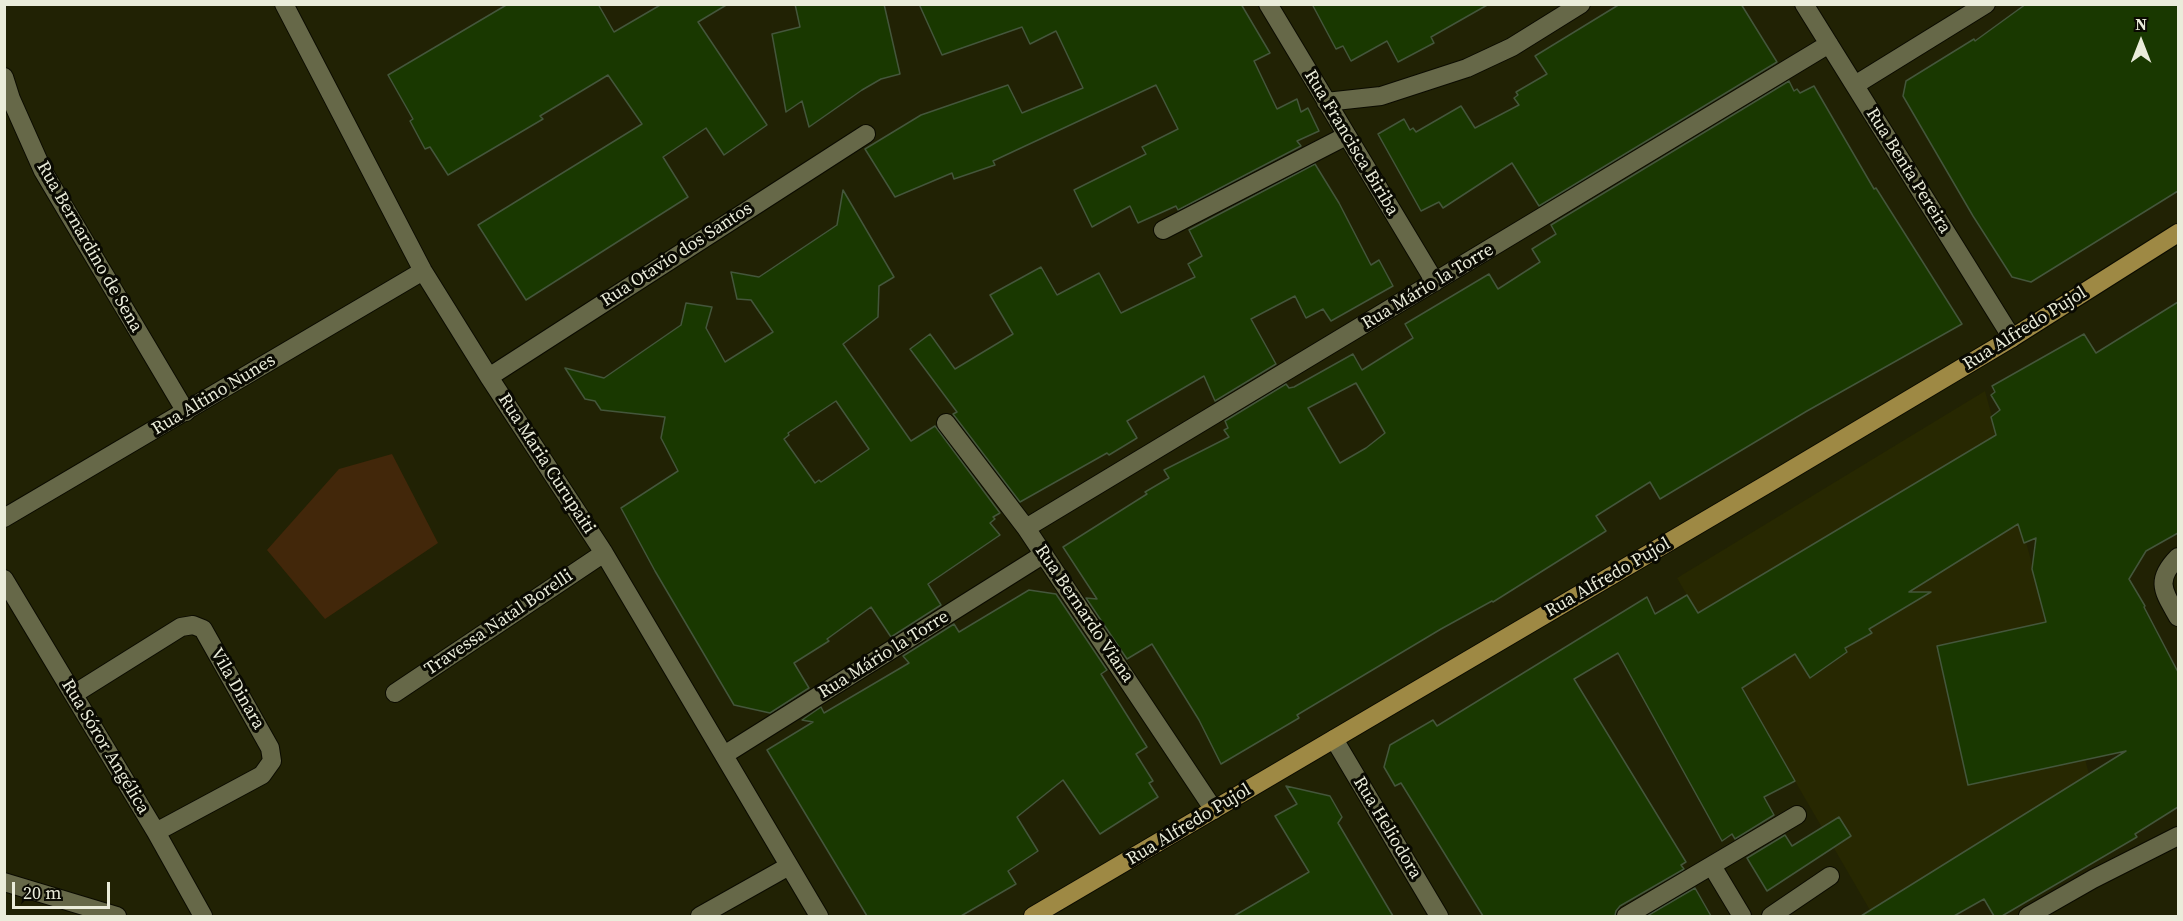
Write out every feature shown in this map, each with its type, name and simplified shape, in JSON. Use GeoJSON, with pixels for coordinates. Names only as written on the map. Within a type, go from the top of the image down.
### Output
{"type":"FeatureCollection","features":[{"type":"Feature","properties":{"kind":"main road","name":"Rua Alfredo Pujol"},"geometry":{"type":"LineString","coordinates":[[1033,916],[2012,338],[2177,238]]}},
{"type":"Feature","properties":{"kind":"street","name":"Rua Francisca Biriba"},"geometry":{"type":"LineString","coordinates":[[1268,4],[1435,282]]}},
{"type":"Feature","properties":{"kind":"street"},"geometry":{"type":"LineString","coordinates":[[1326,102],[1381,96],[1467,68],[1512,47],[1581,4]]}},
{"type":"Feature","properties":{"kind":"street","name":"Rua Benta Pereira"},"geometry":{"type":"LineString","coordinates":[[1804,4],[2012,338]]}},
{"type":"Feature","properties":{"kind":"street"},"geometry":{"type":"LineString","coordinates":[[1855,85],[1986,4]]}},
{"type":"Feature","properties":{"kind":"street","name":"Rua Maria Curupaiti"},"geometry":{"type":"LineString","coordinates":[[289,6],[423,271],[604,553],[819,916]]}},
{"type":"Feature","properties":{"kind":"street","name":"Rua Mário la Torre"},"geometry":{"type":"LineString","coordinates":[[1026,528],[1829,44]]}},
{"type":"Feature","properties":{"kind":"street","name":"Rua Bernardino de Sena"},"geometry":{"type":"LineString","coordinates":[[4,77],[11,99],[43,171],[186,412]]}},
{"type":"Feature","properties":{"kind":"street","name":"Rua Otavio dos Santos"},"geometry":{"type":"LineString","coordinates":[[489,377],[866,134]]}},
{"type":"Feature","properties":{"kind":"street"},"geometry":{"type":"LineString","coordinates":[[1162,230],[1346,135]]}},
{"type":"Feature","properties":{"kind":"street","name":"Rua Altino Nunes"},"geometry":{"type":"LineString","coordinates":[[4,518],[423,271]]}},
{"type":"Feature","properties":{"kind":"street","name":"Rua Bernardo Viana"},"geometry":{"type":"LineString","coordinates":[[946,423],[1026,528],[1214,810]]}},
{"type":"Feature","properties":{"kind":"street","name":"Travessa Natal Borelli"},"geometry":{"type":"LineString","coordinates":[[395,693],[604,553]]}},
{"type":"Feature","properties":{"kind":"street","name":"Rua Mário la Torre"},"geometry":{"type":"LineString","coordinates":[[724,755],[1044,554]]}},
{"type":"Feature","properties":{"kind":"street"},"geometry":{"type":"LineString","coordinates":[[2178,557],[2165,574],[2163,590],[2178,617]]}},
{"type":"Feature","properties":{"kind":"street","name":"Rua Sóror Angélica"},"geometry":{"type":"LineString","coordinates":[[4,579],[156,832],[203,916]]}},
{"type":"Feature","properties":{"kind":"street","name":"Vila Dinara"},"geometry":{"type":"LineString","coordinates":[[74,694],[181,627],[193,626],[203,629],[270,748],[272,762],[262,775],[156,832]]}},
{"type":"Feature","properties":{"kind":"street","name":"Rua Heliodora"},"geometry":{"type":"LineString","coordinates":[[1334,739],[1439,916]]}},
{"type":"Feature","properties":{"kind":"street"},"geometry":{"type":"LineString","coordinates":[[1626,916],[1797,815]]}},
{"type":"Feature","properties":{"kind":"street"},"geometry":{"type":"LineString","coordinates":[[2028,916],[2178,836]]}},
{"type":"Feature","properties":{"kind":"street"},"geometry":{"type":"LineString","coordinates":[[700,916],[789,866]]}},
{"type":"Feature","properties":{"kind":"street"},"geometry":{"type":"LineString","coordinates":[[1712,866],[1742,916]]}},
{"type":"Feature","properties":{"kind":"street"},"geometry":{"type":"LineString","coordinates":[[1771,916],[1830,876]]}},
{"type":"Feature","properties":{"kind":"street"},"geometry":{"type":"LineString","coordinates":[[4,882],[117,916]]}},
{"type":"Feature","properties":{"kind":"shaded area"},"geometry":{"type":"Polygon","coordinates":[[[1985,391],[2089,774],[1871,912],[1677,578],[1985,391]]]}},
{"type":"Feature","properties":{"kind":"shaded area"},"geometry":{"type":"Polygon","coordinates":[[[392,454],[438,543],[325,619],[267,550],[339,469],[392,454]]]}},
{"type":"Feature","properties":{"kind":"building"},"geometry":{"type":"Polygon","coordinates":[[[508,4],[598,4],[614,32],[662,4],[728,4],[698,22],[767,125],[724,155],[706,128],[663,157],[688,197],[526,300],[478,225],[642,124],[608,75],[540,116],[543,119],[448,175],[430,147],[425,149],[410,121],[413,119],[388,75],[508,4]]]}},
{"type":"Feature","properties":{"kind":"building"},"geometry":{"type":"Polygon","coordinates":[[[795,4],[884,4],[900,74],[881,79],[862,90],[809,127],[802,101],[786,112],[772,34],[800,27],[795,4]]]}},
{"type":"Feature","properties":{"kind":"building"},"geometry":{"type":"Polygon","coordinates":[[[919,4],[1241,4],[1270,53],[1254,61],[1277,109],[1297,99],[1301,112],[1308,108],[1319,131],[1297,141],[1301,146],[1178,210],[1176,206],[1138,223],[1130,206],[1092,227],[1074,190],[1146,154],[1142,147],[1178,129],[1156,85],[993,161],[995,165],[954,179],[952,173],[895,197],[865,149],[921,115],[1008,85],[1022,113],[1083,88],[1056,31],[1030,44],[1022,27],[942,55],[919,4]]]}},
{"type":"Feature","properties":{"kind":"building"},"geometry":{"type":"Polygon","coordinates":[[[1312,4],[1489,4],[1431,37],[1434,43],[1398,62],[1387,41],[1351,61],[1343,46],[1336,49],[1312,4]]]}},
{"type":"Feature","properties":{"kind":"building"},"geometry":{"type":"Polygon","coordinates":[[[1620,4],[1741,4],[1777,62],[1539,206],[1512,163],[1443,208],[1439,202],[1421,211],[1378,134],[1404,119],[1410,130],[1413,128],[1416,132],[1461,106],[1475,128],[1519,105],[1514,98],[1518,95],[1516,92],[1547,74],[1535,56],[1620,4]]]}},
{"type":"Feature","properties":{"kind":"building"},"geometry":{"type":"Polygon","coordinates":[[[2026,4],[2178,4],[2178,191],[2031,282],[2012,277],[1973,216],[1903,96],[1906,81],[1974,39],[1975,41],[2026,4]]]}},
{"type":"Feature","properties":{"kind":"building"},"geometry":{"type":"Polygon","coordinates":[[[1789,81],[1794,91],[1797,89],[1800,93],[1814,86],[1874,189],[1876,188],[1962,324],[1807,411],[1660,499],[1650,482],[1596,516],[1606,531],[1493,602],[1441,629],[1297,715],[1299,718],[1221,764],[1199,720],[1152,644],[1127,659],[1086,598],[1097,599],[1063,547],[1169,478],[1164,470],[1229,437],[1224,430],[1228,428],[1225,421],[1286,384],[1289,388],[1294,387],[1353,354],[1362,370],[1413,338],[1405,324],[1489,274],[1498,289],[1540,262],[1532,249],[1556,234],[1551,225],[1789,81]],[[1356,383],[1308,408],[1340,463],[1366,448],[1385,433],[1356,383]]]}},
{"type":"Feature","properties":{"kind":"building"},"geometry":{"type":"Polygon","coordinates":[[[1315,164],[1339,203],[1371,265],[1379,260],[1393,286],[1331,321],[1323,309],[1306,318],[1295,296],[1251,319],[1276,364],[1215,401],[1204,376],[1127,421],[1137,438],[1020,502],[953,414],[957,412],[910,349],[930,334],[955,369],[1013,334],[990,295],[1041,267],[1057,295],[1099,273],[1121,313],[1195,277],[1188,264],[1202,256],[1189,230],[1315,164]]]}},
{"type":"Feature","properties":{"kind":"building"},"geometry":{"type":"Polygon","coordinates":[[[843,190],[894,277],[879,286],[878,317],[843,344],[911,441],[935,426],[1000,513],[993,517],[995,519],[990,523],[1000,535],[928,584],[941,605],[891,637],[871,607],[827,639],[829,641],[794,663],[809,688],[770,713],[734,705],[655,571],[621,508],[678,471],[661,438],[665,417],[601,410],[595,401],[585,399],[565,368],[604,378],[681,325],[686,303],[712,307],[706,328],[725,362],[773,332],[751,300],[737,299],[731,272],[759,277],[837,225],[843,190]],[[836,401],[788,433],[789,435],[784,439],[815,483],[819,480],[821,482],[869,449],[836,401]]]}},
{"type":"Feature","properties":{"kind":"building"},"geometry":{"type":"Polygon","coordinates":[[[2178,302],[2178,533],[2146,551],[2129,579],[2178,672],[2178,807],[2135,834],[2137,837],[2002,916],[1994,916],[1984,899],[1954,916],[1861,916],[2126,751],[1968,785],[1937,646],[2046,622],[2032,569],[2036,538],[2024,543],[2018,524],[1909,592],[1931,592],[1869,629],[1872,633],[1845,648],[1847,652],[1810,678],[1795,654],[1742,688],[1795,781],[1764,797],[1774,815],[1735,839],[1732,834],[1722,841],[1618,653],[1574,679],[1686,862],[1681,865],[1684,869],[1620,906],[1615,916],[1483,916],[1401,783],[1395,786],[1384,767],[1390,745],[1433,720],[1437,726],[1647,597],[1655,614],[1687,595],[1698,613],[1996,435],[1991,417],[2000,410],[1991,395],[1995,392],[1992,386],[2084,334],[2096,353],[2178,302]]]}},
{"type":"Feature","properties":{"kind":"building"},"geometry":{"type":"Polygon","coordinates":[[[1029,590],[1056,594],[1107,670],[1101,674],[1147,747],[1136,754],[1153,781],[1149,783],[1158,797],[1100,834],[1063,780],[1017,817],[1038,851],[1008,871],[1016,884],[961,916],[867,916],[767,750],[813,722],[802,720],[821,707],[824,713],[909,663],[903,656],[954,624],[959,632],[1029,590]]]}},
{"type":"Feature","properties":{"kind":"building"},"geometry":{"type":"Polygon","coordinates":[[[1286,786],[1330,796],[1342,817],[1338,823],[1393,916],[1234,916],[1309,872],[1275,816],[1297,804],[1286,786]]]}},
{"type":"Feature","properties":{"kind":"building"},"geometry":{"type":"Polygon","coordinates":[[[1839,817],[1851,836],[1767,891],[1747,858],[1785,835],[1792,846],[1839,817]]]}},
{"type":"Feature","properties":{"kind":"building"},"geometry":{"type":"Polygon","coordinates":[[[1695,888],[1711,916],[1647,916],[1695,888]]]}}]}
